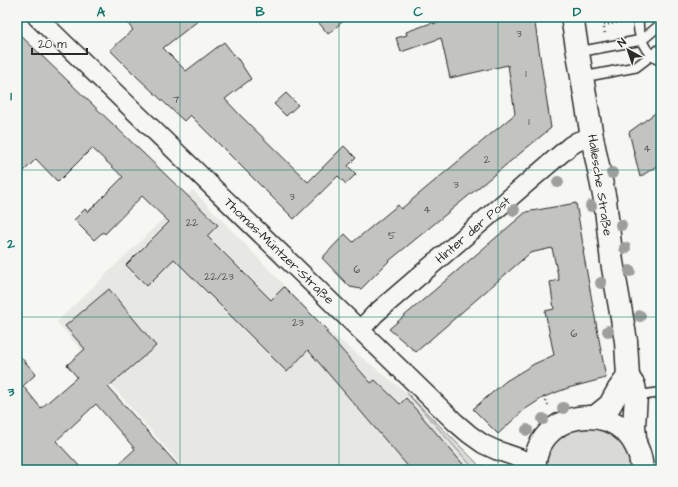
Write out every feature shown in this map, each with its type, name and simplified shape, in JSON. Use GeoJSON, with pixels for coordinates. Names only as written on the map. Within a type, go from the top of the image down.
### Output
{"type":"FeatureCollection","features":[{"type":"Feature","properties":{"kind":"main road","name":"Hallesche Straße"},"geometry":{"type":"LineString","coordinates":[[572,17],[592,137],[606,200],[612,262],[632,386],[635,444]]}},
{"type":"Feature","properties":{"kind":"main road"},"geometry":{"type":"LineString","coordinates":[[595,417],[610,405],[619,389],[632,386]]}},
{"type":"Feature","properties":{"kind":"main road"},"geometry":{"type":"LineString","coordinates":[[534,468],[539,448],[556,427],[574,418],[595,417],[616,424],[629,435],[640,455],[642,470]]}},
{"type":"Feature","properties":{"kind":"street","name":"Thomas-Müntzer-Straße"},"geometry":{"type":"LineString","coordinates":[[37,17],[442,410],[469,434],[488,447],[519,458],[534,468]]}},
{"type":"Feature","properties":{"kind":"street","name":"Hinter der Post"},"geometry":{"type":"LineString","coordinates":[[360,330],[375,314],[570,146],[592,137]]}},
{"type":"Feature","properties":{"kind":"lane"},"geometry":{"type":"LineString","coordinates":[[639,17],[638,28],[645,47],[651,56],[661,61]]}},
{"type":"Feature","properties":{"kind":"lane"},"geometry":{"type":"LineString","coordinates":[[578,52],[642,40],[661,24]]}},
{"type":"Feature","properties":{"kind":"lane"},"geometry":{"type":"LineString","coordinates":[[583,77],[636,67],[661,48]]}},
{"type":"Feature","properties":{"kind":"lane"},"geometry":{"type":"LineString","coordinates":[[632,386],[657,393],[661,392]]}},
{"type":"Feature","properties":{"kind":"path"},"geometry":{"type":"LineString","coordinates":[[544,397],[548,405]]}},
{"type":"Feature","properties":{"kind":"shaded area"},"geometry":{"type":"Polygon","coordinates":[[[193,190],[328,331],[407,393],[475,470],[185,470],[57,322],[193,190]]]}},
{"type":"Feature","properties":{"kind":"shaded area"},"geometry":{"type":"Polygon","coordinates":[[[407,393],[476,462],[478,465],[478,470],[475,470],[407,393]]]}},
{"type":"Feature","properties":{"kind":"shaded area"},"geometry":{"type":"Polygon","coordinates":[[[594,427],[615,436],[626,448],[632,470],[544,470],[548,452],[557,439],[570,430],[594,427]]]}},
{"type":"Feature","properties":{"kind":"building"},"geometry":{"type":"Polygon","coordinates":[[[122,17],[203,17],[163,48],[186,71],[224,42],[238,59],[251,79],[225,99],[240,115],[308,182],[344,146],[356,158],[348,166],[356,174],[346,184],[338,176],[294,219],[190,115],[184,121],[110,50],[133,30],[122,17]]]}},
{"type":"Feature","properties":{"kind":"building"},"geometry":{"type":"Polygon","coordinates":[[[314,17],[348,17],[328,34],[314,17]]]}},
{"type":"Feature","properties":{"kind":"building"},"geometry":{"type":"Polygon","coordinates":[[[453,17],[534,17],[551,128],[389,261],[361,289],[350,287],[322,258],[345,234],[353,242],[398,205],[401,209],[515,114],[508,65],[450,78],[441,38],[401,52],[396,38],[407,35],[406,32],[453,17]]]}},
{"type":"Feature","properties":{"kind":"building"},"geometry":{"type":"Polygon","coordinates":[[[17,32],[218,225],[207,236],[271,300],[284,287],[328,331],[326,332],[371,383],[375,380],[400,404],[406,398],[468,470],[411,470],[308,350],[287,372],[174,259],[147,286],[126,265],[169,222],[142,196],[105,234],[103,232],[94,240],[74,220],[85,209],[88,212],[123,177],[92,148],[58,182],[36,159],[17,178],[17,32]]]}},
{"type":"Feature","properties":{"kind":"building"},"geometry":{"type":"Polygon","coordinates":[[[286,93],[298,105],[286,116],[274,104],[286,93]]]}},
{"type":"Feature","properties":{"kind":"building"},"geometry":{"type":"Polygon","coordinates":[[[661,109],[661,163],[640,177],[629,132],[661,109]]]}},
{"type":"Feature","properties":{"kind":"building"},"geometry":{"type":"Polygon","coordinates":[[[576,203],[583,251],[606,378],[568,388],[544,397],[524,410],[498,434],[473,409],[506,381],[534,364],[554,355],[545,311],[554,309],[550,282],[559,280],[552,248],[530,253],[416,352],[389,329],[526,212],[576,203]]]}},
{"type":"Feature","properties":{"kind":"building"},"geometry":{"type":"Polygon","coordinates":[[[109,289],[156,346],[108,387],[182,470],[112,470],[135,449],[96,404],[56,441],[83,470],[17,470],[17,353],[36,374],[23,386],[41,408],[77,377],[67,365],[85,349],[65,326],[109,289]]]}}]}
